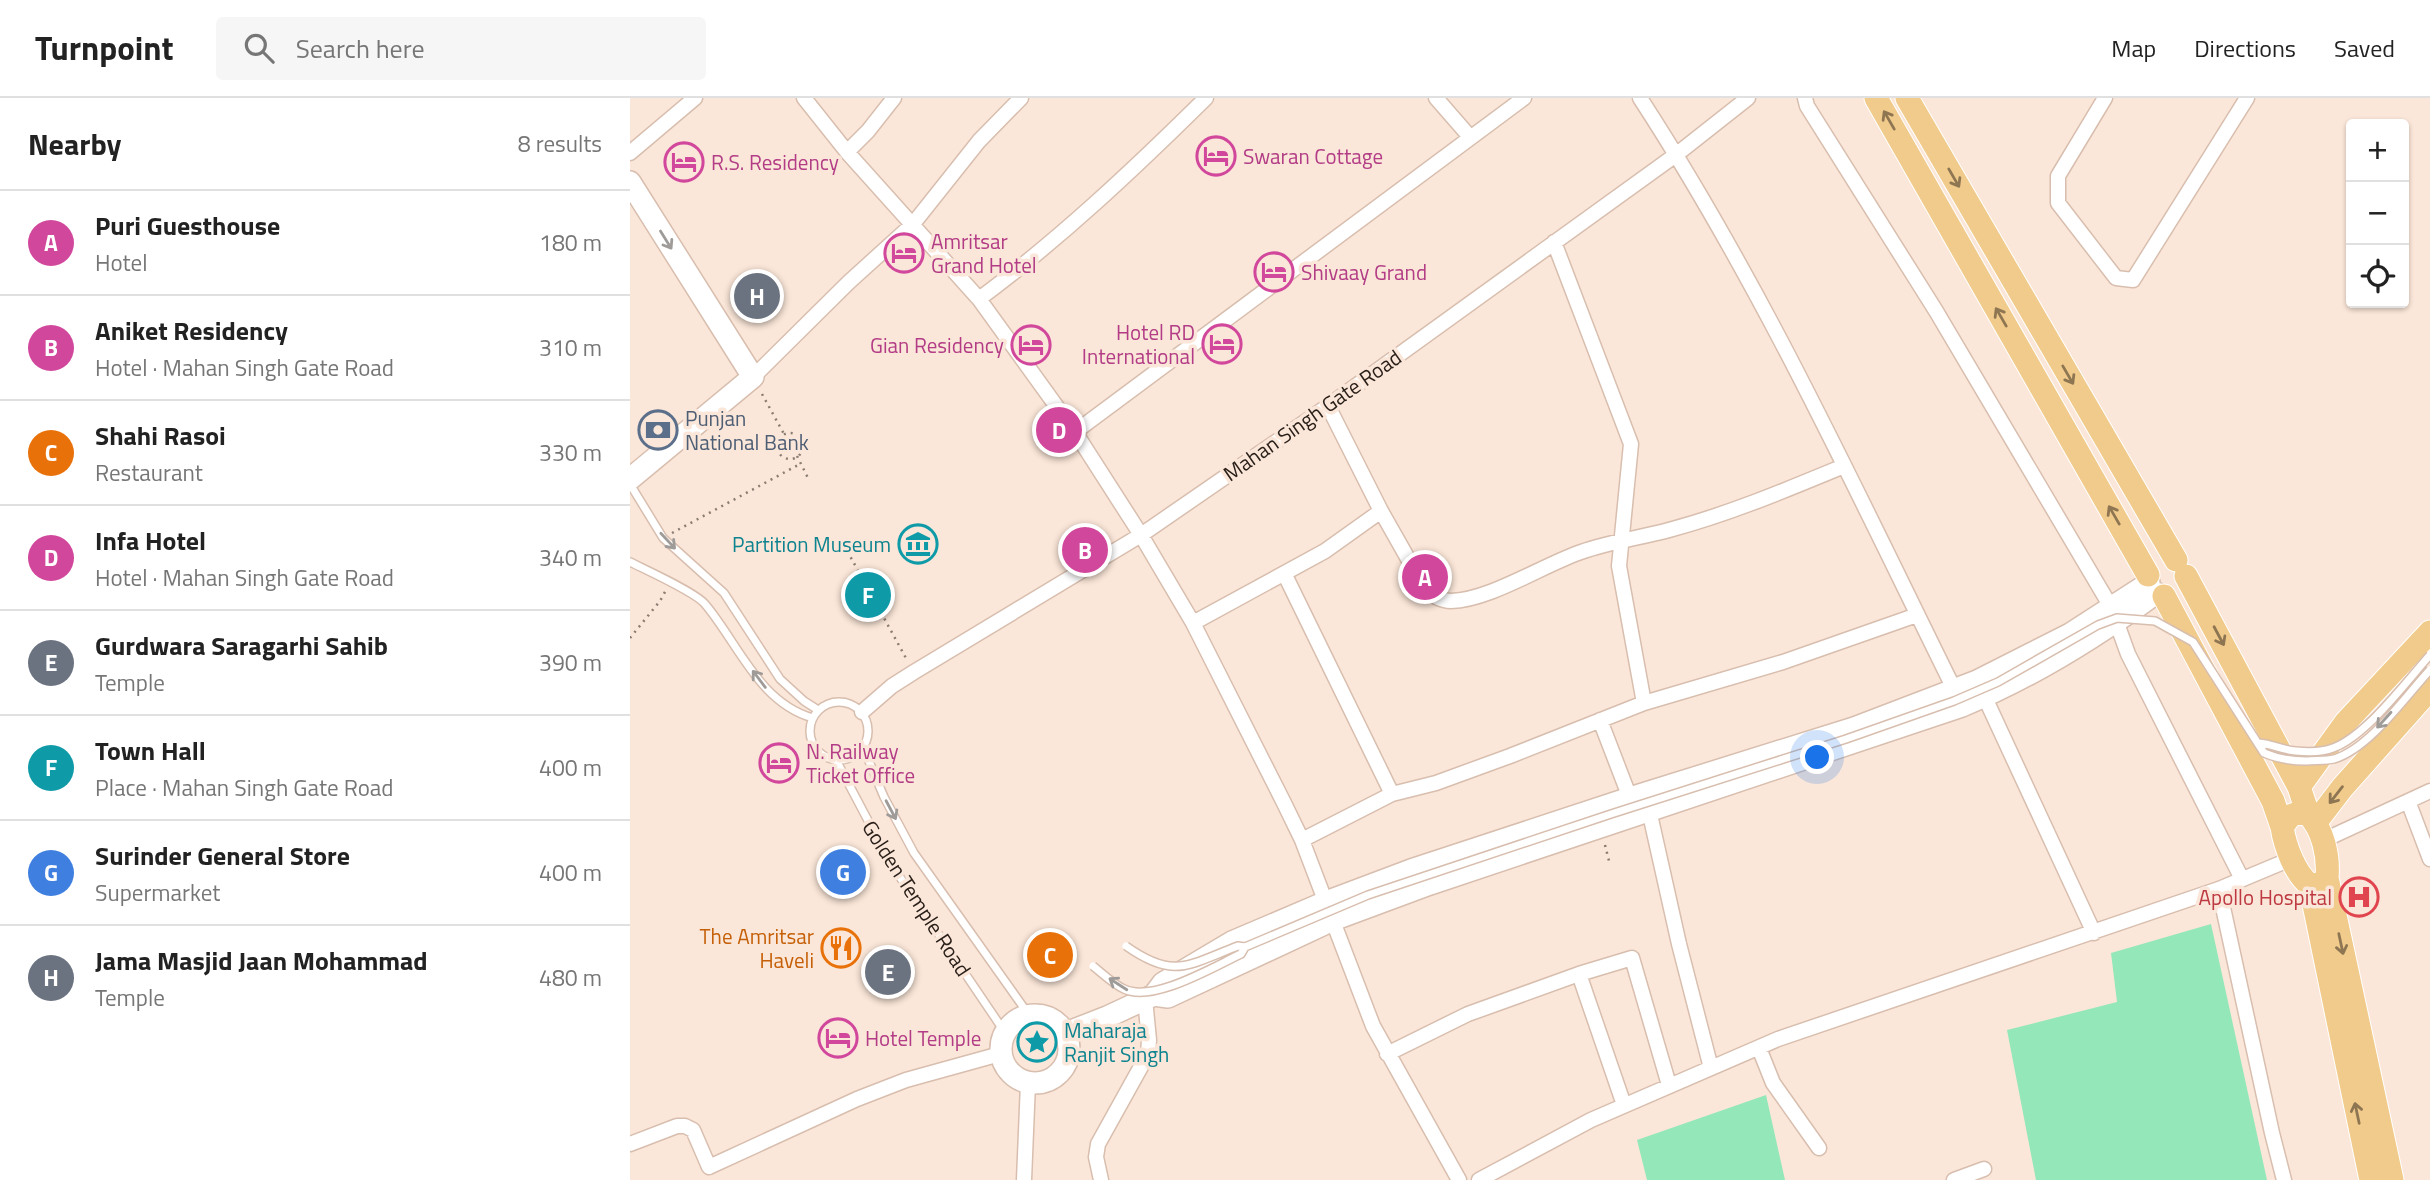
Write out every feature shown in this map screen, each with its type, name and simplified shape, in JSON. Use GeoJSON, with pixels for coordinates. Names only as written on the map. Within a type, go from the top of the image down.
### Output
{"type":"FeatureCollection","features":[{"type":"Feature","properties":{"kind":"main road"},"geometry":{"type":"LineString","coordinates":[[1876,98],[2273,801],[2284,839],[2302,879],[2318,881]]}},
{"type":"Feature","properties":{"kind":"main road"},"geometry":{"type":"LineString","coordinates":[[1908,98],[2181,568],[2299,787],[2328,866],[2318,881],[2371,1180]]}},
{"type":"Feature","properties":{"kind":"main road"},"geometry":{"type":"LineString","coordinates":[[2154,587],[2157,561],[2163,558],[2181,568]]}},
{"type":"Feature","properties":{"kind":"main road"},"geometry":{"type":"LineString","coordinates":[[2154,587],[2176,594],[2181,590],[2181,568]]}},
{"type":"Feature","properties":{"kind":"main road"},"geometry":{"type":"LineString","coordinates":[[2299,787],[2346,722],[2430,632]]}},
{"type":"Feature","properties":{"kind":"main road"},"geometry":{"type":"LineString","coordinates":[[2315,825],[2342,788],[2430,689]]}},
{"type":"Feature","properties":{"kind":"main road"},"geometry":{"type":"LineString","coordinates":[[2282,827],[2290,816],[2298,813],[2315,825]]}},
{"type":"Feature","properties":{"kind":"main road"},"geometry":{"type":"LineString","coordinates":[[2318,881],[2392,1180]]}},
{"type":"Feature","properties":{"kind":"street"},"geometry":{"type":"LineString","coordinates":[[630,153],[695,98]]}},
{"type":"Feature","properties":{"kind":"street"},"geometry":{"type":"LineString","coordinates":[[804,98],[846,152],[979,299],[1075,432],[1141,535],[1193,623],[1302,840],[1361,996],[1387,1054],[1459,1180]]}},
{"type":"Feature","properties":{"kind":"street"},"geometry":{"type":"LineString","coordinates":[[846,152],[868,131],[894,98]]}},
{"type":"Feature","properties":{"kind":"street"},"geometry":{"type":"LineString","coordinates":[[630,482],[753,377],[849,282],[913,224],[979,141],[1021,98]]}},
{"type":"Feature","properties":{"kind":"street"},"geometry":{"type":"LineString","coordinates":[[979,299],[1029,262],[1129,173],[1206,98]]}},
{"type":"Feature","properties":{"kind":"street"},"geometry":{"type":"LineString","coordinates":[[1436,98],[1470,137]]}},
{"type":"Feature","properties":{"kind":"street"},"geometry":{"type":"LineString","coordinates":[[1075,432],[1524,98]]}},
{"type":"Feature","properties":{"kind":"street"},"geometry":{"type":"LineString","coordinates":[[1640,98],[1677,154],[1746,275],[1958,698]]}},
{"type":"Feature","properties":{"kind":"street","name":"Mahan Singh Gate Road"},"geometry":{"type":"LineString","coordinates":[[862,712],[892,686],[1141,535],[1328,406],[1677,154],[1748,98]]}},
{"type":"Feature","properties":{"kind":"street"},"geometry":{"type":"LineString","coordinates":[[1805,98],[1807,106],[1936,311],[2114,614],[2129,654],[2242,879]]}},
{"type":"Feature","properties":{"kind":"street"},"geometry":{"type":"LineString","coordinates":[[2105,98],[2058,176],[2058,202],[2116,278],[2133,280],[2247,98]]}},
{"type":"Feature","properties":{"kind":"street"},"geometry":{"type":"LineString","coordinates":[[630,183],[753,377]]}},
{"type":"Feature","properties":{"kind":"street"},"geometry":{"type":"LineString","coordinates":[[1554,242],[1631,443],[1619,566],[1644,703]]}},
{"type":"Feature","properties":{"kind":"street"},"geometry":{"type":"LineString","coordinates":[[1328,406],[1381,511],[1424,587],[1433,596],[1449,601],[1489,591],[1580,552],[1668,531],[1738,509],[1844,466]]}},
{"type":"Feature","properties":{"kind":"street"},"geometry":{"type":"LineString","coordinates":[[1193,623],[1285,575],[1325,551],[1381,511]]}},
{"type":"Feature","properties":{"kind":"street"},"geometry":{"type":"LineString","coordinates":[[1285,575],[1392,794]]}},
{"type":"Feature","properties":{"kind":"street"},"geometry":{"type":"LineString","coordinates":[[1066,1033],[1149,997],[1163,983],[1232,943],[1330,911],[1430,884],[1649,810],[1981,689],[2070,634],[2114,614],[2154,587]]}},
{"type":"Feature","properties":{"kind":"street"},"geometry":{"type":"LineString","coordinates":[[1302,840],[1392,794],[1436,783],[1644,703],[1783,662],[1917,615]]}},
{"type":"Feature","properties":{"kind":"street"},"geometry":{"type":"LineString","coordinates":[[1981,689],[2094,933]]}},
{"type":"Feature","properties":{"kind":"street"},"geometry":{"type":"LineString","coordinates":[[1330,911],[1411,870],[1854,727],[1958,698]]}},
{"type":"Feature","properties":{"kind":"street"},"geometry":{"type":"LineString","coordinates":[[1600,720],[1630,798]]}},
{"type":"Feature","properties":{"kind":"street"},"geometry":{"type":"LineString","coordinates":[[2315,825],[2408,801],[2430,791]]}},
{"type":"Feature","properties":{"kind":"street"},"geometry":{"type":"LineString","coordinates":[[2408,801],[2430,859]]}},
{"type":"Feature","properties":{"kind":"street"},"geometry":{"type":"LineString","coordinates":[[1649,810],[1679,944],[1712,1068]]}},
{"type":"Feature","properties":{"kind":"street"},"geometry":{"type":"LineString","coordinates":[[1479,1180],[1591,1120],[1759,1048],[2219,889],[2292,858]]}},
{"type":"Feature","properties":{"kind":"street"},"geometry":{"type":"LineString","coordinates":[[2219,889],[2284,1180]]}},
{"type":"Feature","properties":{"kind":"street"},"geometry":{"type":"LineString","coordinates":[[1387,1054],[1468,1014],[1632,958],[1669,1085]]}},
{"type":"Feature","properties":{"kind":"street"},"geometry":{"type":"LineString","coordinates":[[1579,974],[1623,1105]]}},
{"type":"Feature","properties":{"kind":"street"},"geometry":{"type":"LineString","coordinates":[[1101,1180],[1096,1157],[1098,1144],[1148,1054],[1149,997]]}},
{"type":"Feature","properties":{"kind":"street"},"geometry":{"type":"LineString","coordinates":[[1029,1014],[1051,1018],[1066,1033],[1069,1054],[1065,1065],[1050,1080],[1039,1083],[1028,1083],[1010,1073],[1000,1054],[1004,1031],[1015,1020],[1029,1014]]}},
{"type":"Feature","properties":{"kind":"street"},"geometry":{"type":"LineString","coordinates":[[1759,1048],[1781,1097],[1819,1148]]}},
{"type":"Feature","properties":{"kind":"street"},"geometry":{"type":"LineString","coordinates":[[630,1144],[677,1126],[685,1126],[693,1130],[711,1173],[857,1099],[906,1080],[1000,1054]]}},
{"type":"Feature","properties":{"kind":"street"},"geometry":{"type":"LineString","coordinates":[[1024,1180],[1028,1083]]}},
{"type":"Feature","properties":{"kind":"street"},"geometry":{"type":"LineString","coordinates":[[1954,1180],[1984,1169]]}},
{"type":"Feature","properties":{"kind":"lane"},"geometry":{"type":"LineString","coordinates":[[630,482],[663,538],[724,593],[780,679],[818,710]]}},
{"type":"Feature","properties":{"kind":"lane"},"geometry":{"type":"LineString","coordinates":[[630,562],[703,601],[764,687],[799,714],[813,718]]}},
{"type":"Feature","properties":{"kind":"lane"},"geometry":{"type":"LineString","coordinates":[[1126,946],[1152,963],[1179,968],[1238,946],[1245,947],[1368,895],[1846,739],[1954,701],[1998,682],[2098,625],[2117,618],[2155,621],[2193,642],[2264,753],[2276,758],[2297,761],[2334,759],[2354,749],[2430,670]]}},
{"type":"Feature","properties":{"kind":"lane"},"geometry":{"type":"LineString","coordinates":[[2259,743],[2297,751],[2331,749],[2349,740],[2430,655]]}},
{"type":"Feature","properties":{"kind":"lane"},"geometry":{"type":"LineString","coordinates":[[836,702],[845,703],[862,712],[868,730],[863,747],[852,757],[836,760],[827,758],[813,745],[810,727],[818,710],[836,702]]}},
{"type":"Feature","properties":{"kind":"lane","name":"Golden Temple Road"},"geometry":{"type":"LineString","coordinates":[[863,747],[884,797],[914,853],[1029,1014]]}},
{"type":"Feature","properties":{"kind":"lane","name":"Golden Temple Road"},"geometry":{"type":"LineString","coordinates":[[836,760],[891,864],[1004,1031]]}},
{"type":"Feature","properties":{"kind":"lane"},"geometry":{"type":"LineString","coordinates":[[1093,966],[1124,989],[1142,994],[1173,985],[1229,960],[1241,954],[1245,947]]}},
{"type":"Feature","properties":{"kind":"path"},"geometry":{"type":"LineString","coordinates":[[753,377],[784,434]]}},
{"type":"Feature","properties":{"kind":"path"},"geometry":{"type":"LineString","coordinates":[[793,433],[802,442],[797,456],[786,458],[778,452],[778,440],[784,434],[793,433]]}},
{"type":"Feature","properties":{"kind":"path"},"geometry":{"type":"LineString","coordinates":[[797,456],[808,478]]}},
{"type":"Feature","properties":{"kind":"path"},"geometry":{"type":"LineString","coordinates":[[663,538],[800,464]]}},
{"type":"Feature","properties":{"kind":"path"},"geometry":{"type":"LineString","coordinates":[[845,545],[914,672]]}},
{"type":"Feature","properties":{"kind":"path"},"geometry":{"type":"LineString","coordinates":[[630,638],[660,601],[670,583]]}},
{"type":"Feature","properties":{"kind":"green space"},"geometry":{"type":"Polygon","coordinates":[[[2211,924],[2267,1180],[2036,1180],[2007,1030],[2117,1002],[2111,953],[2211,924]]]}},
{"type":"Feature","properties":{"kind":"green space"},"geometry":{"type":"Polygon","coordinates":[[[1766,1095],[1785,1180],[1647,1180],[1637,1140],[1766,1095]]]}},
{"type":"Feature","properties":{"kind":"place","name":"Swaran Cottage"},"geometry":{"type":"Point","coordinates":[1216,156]}},
{"type":"Feature","properties":{"kind":"place","name":"R.S. Residency"},"geometry":{"type":"Point","coordinates":[684,162]}},
{"type":"Feature","properties":{"kind":"place","name":"Amritsar Grand Hotel"},"geometry":{"type":"Point","coordinates":[904,253]}},
{"type":"Feature","properties":{"kind":"place","name":"Shivaay Grand"},"geometry":{"type":"Point","coordinates":[1274,272]}},
{"type":"Feature","properties":{"kind":"place","name":"Jama Masjid Jaan Mohammad"},"geometry":{"type":"Point","coordinates":[757,296]}},
{"type":"Feature","properties":{"kind":"place","name":"Hotel RD International"},"geometry":{"type":"Point","coordinates":[1222,344]}},
{"type":"Feature","properties":{"kind":"place","name":"Gian Residency"},"geometry":{"type":"Point","coordinates":[1031,345]}},
{"type":"Feature","properties":{"kind":"place","name":"Punjan National Bank"},"geometry":{"type":"Point","coordinates":[658,430]}},
{"type":"Feature","properties":{"kind":"place","name":"Infa Hotel"},"geometry":{"type":"Point","coordinates":[1059,430]}},
{"type":"Feature","properties":{"kind":"place","name":"Partition Museum"},"geometry":{"type":"Point","coordinates":[918,544]}},
{"type":"Feature","properties":{"kind":"place","name":"Aniket Residency"},"geometry":{"type":"Point","coordinates":[1085,550]}},
{"type":"Feature","properties":{"kind":"place","name":"Puri Guesthouse"},"geometry":{"type":"Point","coordinates":[1425,577]}},
{"type":"Feature","properties":{"kind":"place","name":"Town Hall"},"geometry":{"type":"Point","coordinates":[868,595]}},
{"type":"Feature","properties":{"kind":"place","name":"N. Railway Ticket Office"},"geometry":{"type":"Point","coordinates":[779,763]}},
{"type":"Feature","properties":{"kind":"place","name":"Surinder General Store"},"geometry":{"type":"Point","coordinates":[843,872]}},
{"type":"Feature","properties":{"kind":"place","name":"Apollo Hospital"},"geometry":{"type":"Point","coordinates":[2359,897]}},
{"type":"Feature","properties":{"kind":"place","name":"The Amritsar Haveli"},"geometry":{"type":"Point","coordinates":[841,948]}},
{"type":"Feature","properties":{"kind":"place","name":"Shahi Rasoi"},"geometry":{"type":"Point","coordinates":[1050,955]}},
{"type":"Feature","properties":{"kind":"place","name":"Gurdwara Saragarhi Sahib"},"geometry":{"type":"Point","coordinates":[888,972]}},
{"type":"Feature","properties":{"kind":"place","name":"Hotel Temple"},"geometry":{"type":"Point","coordinates":[838,1038]}},
{"type":"Feature","properties":{"kind":"place","name":"Maharaja Ranjit Singh"},"geometry":{"type":"Point","coordinates":[1037,1042]}}]}
